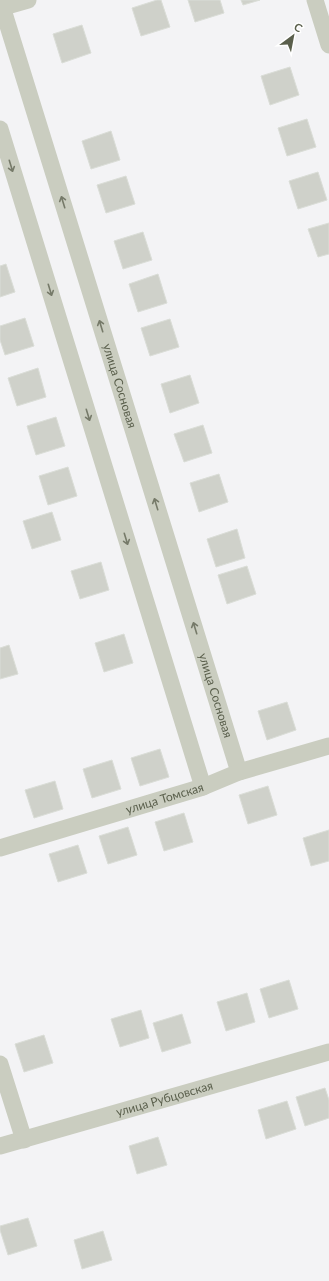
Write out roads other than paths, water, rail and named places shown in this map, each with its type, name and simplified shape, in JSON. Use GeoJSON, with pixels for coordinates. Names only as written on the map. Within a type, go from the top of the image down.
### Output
{"type":"FeatureCollection","features":[{"type":"Feature","properties":{"kind":"street"},"geometry":{"type":"LineString","coordinates":[[1,5],[28,0]]}},
{"type":"Feature","properties":{"kind":"street"},"geometry":{"type":"LineString","coordinates":[[315,0],[329,45]]}},
{"type":"Feature","properties":{"kind":"street","name":"улица Сосновая"},"geometry":{"type":"LineString","coordinates":[[1,5],[239,772]]}},
{"type":"Feature","properties":{"kind":"street"},"geometry":{"type":"LineString","coordinates":[[0,129],[203,787]]}},
{"type":"Feature","properties":{"kind":"street","name":"улица Томская"},"geometry":{"type":"LineString","coordinates":[[0,848],[203,787],[239,772],[329,746]]}},
{"type":"Feature","properties":{"kind":"street","name":"улица Рубцовская"},"geometry":{"type":"LineString","coordinates":[[0,1146],[329,1052]]}},
{"type":"Feature","properties":{"kind":"street"},"geometry":{"type":"LineString","coordinates":[[0,1064],[24,1140]]}}]}
